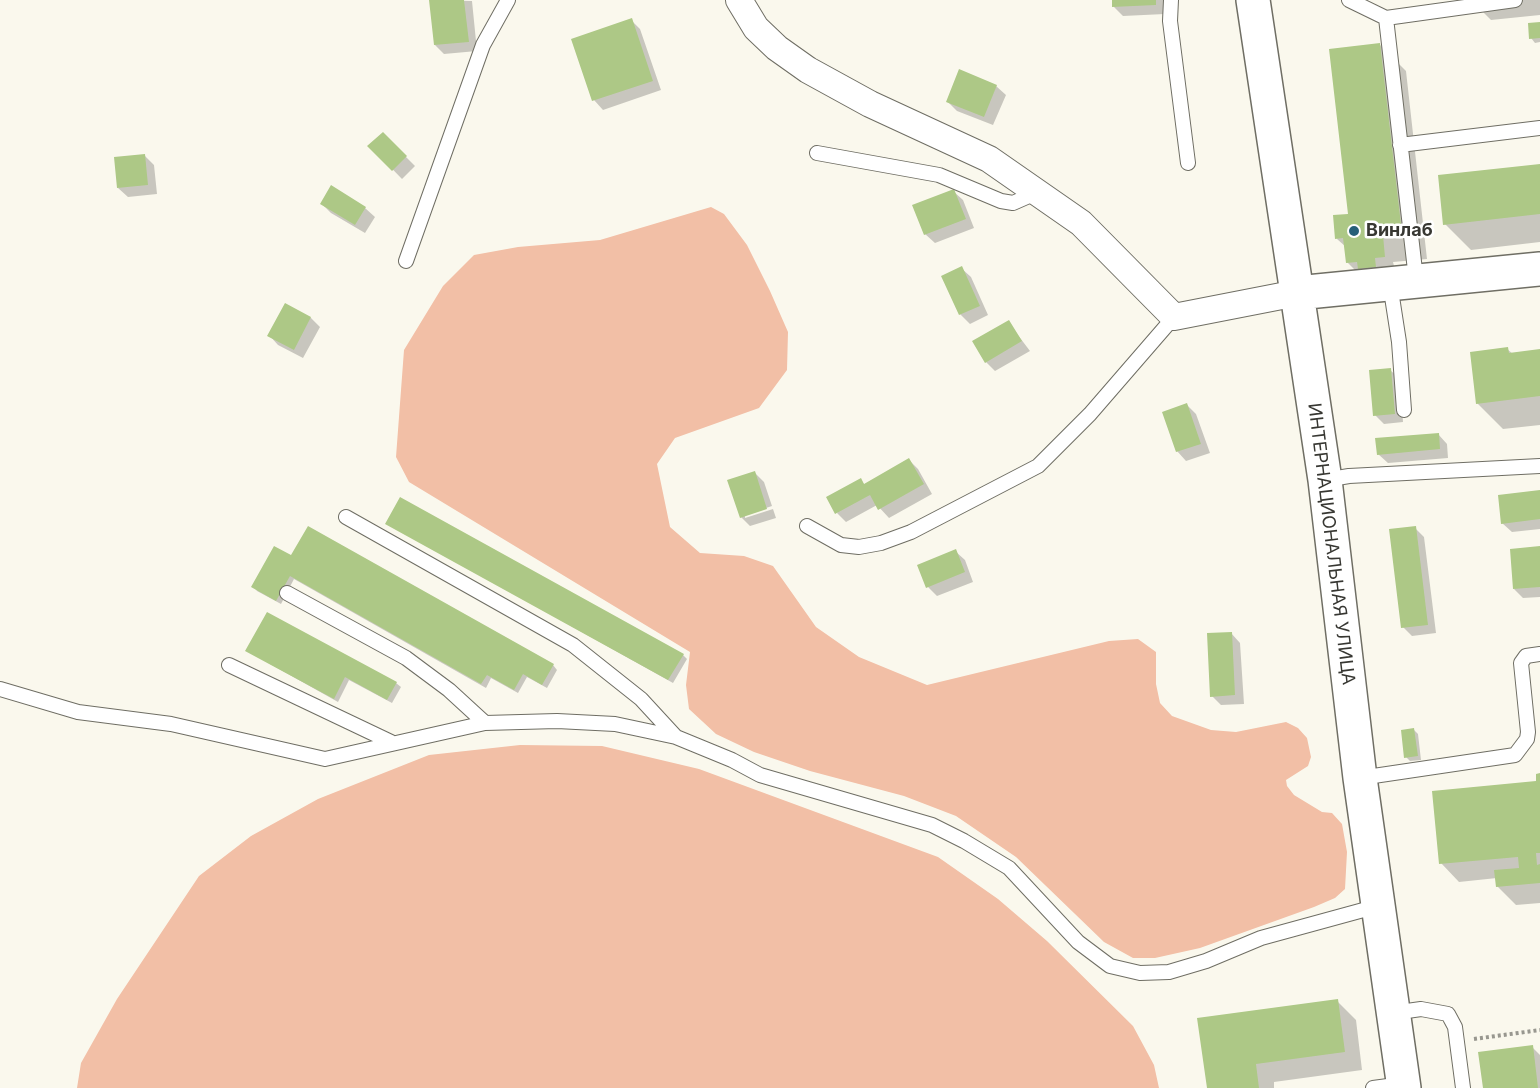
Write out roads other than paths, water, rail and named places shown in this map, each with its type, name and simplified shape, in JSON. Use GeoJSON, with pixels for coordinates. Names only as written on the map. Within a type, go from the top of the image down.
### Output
{"type":"FeatureCollection","features":[{"type":"Feature","properties":{"kind":"main road","name":"ИНТЕРНАЦИОНАЛЬНАЯ УЛИЦА"},"geometry":{"type":"LineString","coordinates":[[1253,0],[1325,480],[1360,778],[1393,1013],[1393,1087]]}},
{"type":"Feature","properties":{"kind":"main road"},"geometry":{"type":"LineString","coordinates":[[1297,293],[1540,269]]}},
{"type":"Feature","properties":{"kind":"street"},"geometry":{"type":"LineString","coordinates":[[739,0],[756,28],[777,48],[808,70],[870,104],[989,159],[1081,223],[1174,317],[1297,293]]}},
{"type":"Feature","properties":{"kind":"lane"},"geometry":{"type":"LineString","coordinates":[[406,261],[483,45],[508,0]]}},
{"type":"Feature","properties":{"kind":"lane"},"geometry":{"type":"LineString","coordinates":[[1171,0],[1170,21],[1188,163]]}},
{"type":"Feature","properties":{"kind":"lane"},"geometry":{"type":"LineString","coordinates":[[1348,0],[1386,18],[1444,4],[1515,0]]}},
{"type":"Feature","properties":{"kind":"lane"},"geometry":{"type":"LineString","coordinates":[[1386,18],[1400,146],[1403,281],[1399,342],[1404,410]]}},
{"type":"Feature","properties":{"kind":"lane"},"geometry":{"type":"LineString","coordinates":[[1400,146],[1540,128]]}},
{"type":"Feature","properties":{"kind":"lane"},"geometry":{"type":"LineString","coordinates":[[817,153],[939,175],[1001,201],[1013,203],[1038,192]]}},
{"type":"Feature","properties":{"kind":"lane"},"geometry":{"type":"LineString","coordinates":[[807,526],[841,545],[859,547],[881,543],[911,532],[1038,466],[1090,414],[1174,317]]}},
{"type":"Feature","properties":{"kind":"lane"},"geometry":{"type":"LineString","coordinates":[[1325,480],[1349,476],[1540,466]]}},
{"type":"Feature","properties":{"kind":"lane"},"geometry":{"type":"LineString","coordinates":[[346,517],[573,645],[641,699],[676,737]]}},
{"type":"Feature","properties":{"kind":"lane"},"geometry":{"type":"LineString","coordinates":[[287,593],[406,658],[449,690],[485,723]]}},
{"type":"Feature","properties":{"kind":"lane"},"geometry":{"type":"LineString","coordinates":[[1360,778],[1515,755],[1527,739],[1528,732],[1521,663],[1526,656],[1540,654]]}},
{"type":"Feature","properties":{"kind":"lane"},"geometry":{"type":"LineString","coordinates":[[230,665],[391,742]]}},
{"type":"Feature","properties":{"kind":"lane"},"geometry":{"type":"LineString","coordinates":[[0,688],[78,712],[171,724],[325,759],[355,754],[391,742],[485,723],[557,721],[615,724],[676,737],[768,778],[932,825],[964,841],[1009,868],[1078,942],[1110,966],[1140,973],[1169,972],[1206,961],[1261,938],[1378,906]]}},
{"type":"Feature","properties":{"kind":"lane"},"geometry":{"type":"LineString","coordinates":[[1393,1013],[1421,1010],[1448,1014],[1455,1027],[1463,1088]]}},
{"type":"Feature","properties":{"kind":"place","name":"Винлаб"},"geometry":{"type":"Point","coordinates":[1354,231]}}]}
